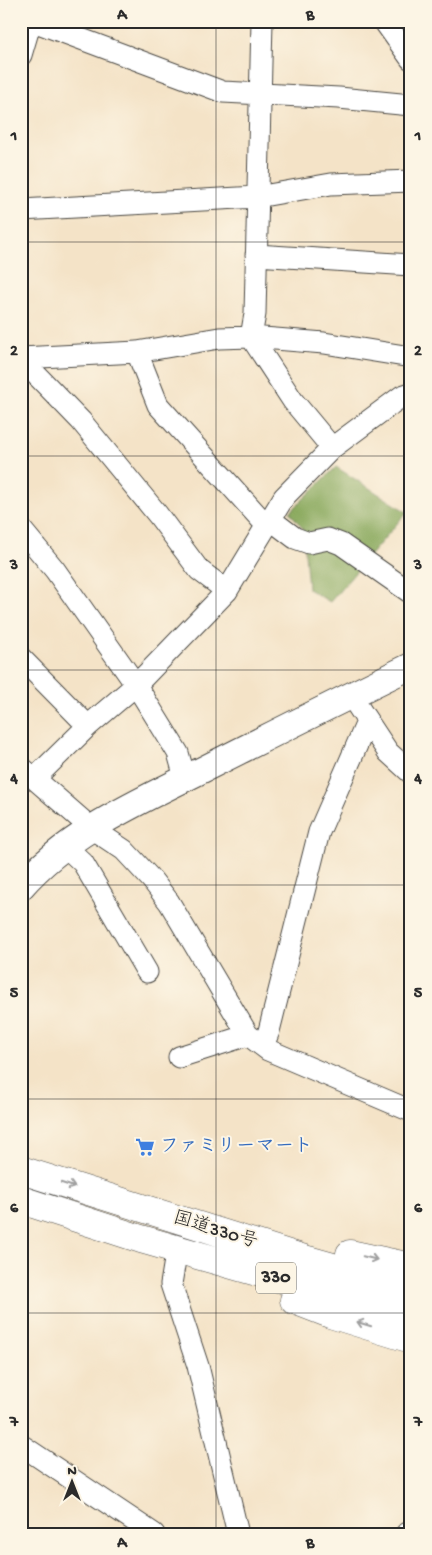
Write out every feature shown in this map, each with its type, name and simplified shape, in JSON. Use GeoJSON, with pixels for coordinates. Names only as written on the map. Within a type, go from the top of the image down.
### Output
{"type":"FeatureCollection","features":[{"type":"Feature","properties":{"kind":"highway","name":"国道330号"},"geometry":{"type":"LineString","coordinates":[[21,1170],[308,1260],[411,1289]]}},
{"type":"Feature","properties":{"kind":"highway","name":"国道330号"},"geometry":{"type":"LineString","coordinates":[[21,1200],[141,1239],[411,1316]]}},
{"type":"Feature","properties":{"kind":"highway"},"geometry":{"type":"LineString","coordinates":[[151,1212],[294,1241],[411,1268]]}},
{"type":"Feature","properties":{"kind":"highway"},"geometry":{"type":"LineString","coordinates":[[141,1239],[330,1314],[411,1338]]}},
{"type":"Feature","properties":{"kind":"street"},"geometry":{"type":"LineString","coordinates":[[21,55],[32,21],[223,92],[339,98],[411,105]]}},
{"type":"Feature","properties":{"kind":"street"},"geometry":{"type":"LineString","coordinates":[[262,21],[254,314],[251,337],[293,401],[332,448]]}},
{"type":"Feature","properties":{"kind":"street"},"geometry":{"type":"LineString","coordinates":[[384,21],[411,59]]}},
{"type":"Feature","properties":{"kind":"street"},"geometry":{"type":"LineString","coordinates":[[21,210],[257,197],[330,184],[411,181]]}},
{"type":"Feature","properties":{"kind":"street"},"geometry":{"type":"LineString","coordinates":[[256,255],[411,265]]}},
{"type":"Feature","properties":{"kind":"street"},"geometry":{"type":"LineString","coordinates":[[21,359],[137,352],[219,338],[251,337],[324,343],[411,357]]}},
{"type":"Feature","properties":{"kind":"street"},"geometry":{"type":"LineString","coordinates":[[137,352],[158,405],[268,523],[295,538],[309,542],[328,539],[340,544],[411,593]]}},
{"type":"Feature","properties":{"kind":"street"},"geometry":{"type":"LineString","coordinates":[[21,359],[81,421],[158,515],[199,570],[227,591]]}},
{"type":"Feature","properties":{"kind":"street"},"geometry":{"type":"LineString","coordinates":[[411,393],[402,396],[332,448],[284,497],[227,591],[136,685],[28,773],[92,828],[124,850],[152,880],[169,902],[255,1040],[276,1054],[411,1111]]}},
{"type":"Feature","properties":{"kind":"street"},"geometry":{"type":"LineString","coordinates":[[21,529],[54,570],[136,685],[178,752],[185,778]]}},
{"type":"Feature","properties":{"kind":"street"},"geometry":{"type":"LineString","coordinates":[[21,658],[88,726]]}},
{"type":"Feature","properties":{"kind":"street"},"geometry":{"type":"LineString","coordinates":[[21,887],[65,846],[118,812],[411,666]]}},
{"type":"Feature","properties":{"kind":"street"},"geometry":{"type":"LineString","coordinates":[[350,696],[388,752],[411,773]]}},
{"type":"Feature","properties":{"kind":"street"},"geometry":{"type":"LineString","coordinates":[[179,1057],[255,1040],[269,1031],[319,832],[367,722]]}},
{"type":"Feature","properties":{"kind":"street"},"geometry":{"type":"LineString","coordinates":[[65,846],[83,863],[147,972]]}},
{"type":"Feature","properties":{"kind":"street"},"geometry":{"type":"LineString","coordinates":[[176,1254],[171,1284],[198,1366],[238,1534]]}},
{"type":"Feature","properties":{"kind":"street"},"geometry":{"type":"LineString","coordinates":[[21,1446],[154,1534]]}},
{"type":"Feature","properties":{"kind":"street"},"geometry":{"type":"LineString","coordinates":[[406,1534],[411,1531]]}},
{"type":"Feature","properties":{"kind":"green space"},"geometry":{"type":"Polygon","coordinates":[[[336,467],[407,512],[330,602],[308,589],[303,529],[290,512],[336,467]]]}},
{"type":"Feature","properties":{"kind":"place","name":"ファミリーマート"},"geometry":{"type":"Point","coordinates":[145,1147]}}]}
